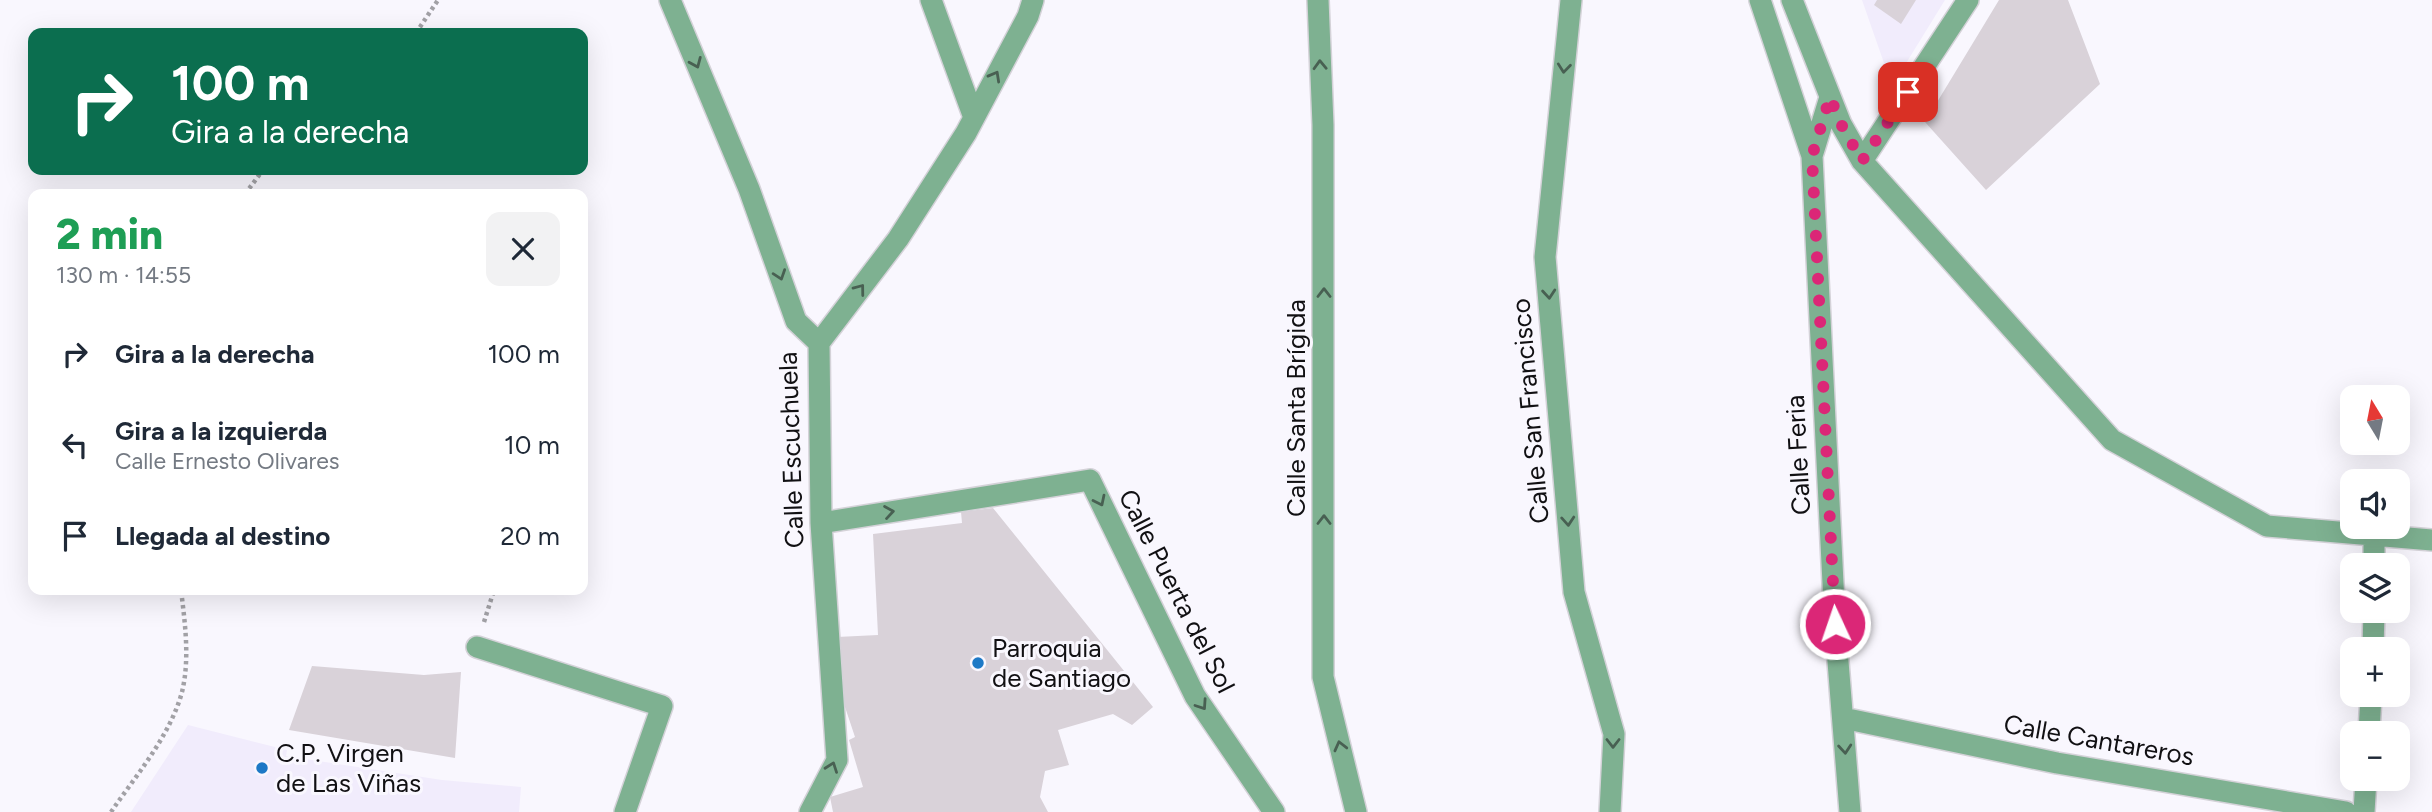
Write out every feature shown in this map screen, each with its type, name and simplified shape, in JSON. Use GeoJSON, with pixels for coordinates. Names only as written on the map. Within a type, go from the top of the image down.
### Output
{"type":"FeatureCollection","features":[{"type":"Feature","properties":{"kind":"street","name":"Calle Escuchuela"},"geometry":{"type":"LineString","coordinates":[[670,0],[750,189],[796,321],[819,343],[821,523],[837,760],[812,811]]}},
{"type":"Feature","properties":{"kind":"street"},"geometry":{"type":"LineString","coordinates":[[931,0],[973,115]]}},
{"type":"Feature","properties":{"kind":"street"},"geometry":{"type":"LineString","coordinates":[[819,343],[898,239],[966,133],[973,115],[1028,16],[1033,0]]}},
{"type":"Feature","properties":{"kind":"street","name":"Calle Santa Brígida"},"geometry":{"type":"LineString","coordinates":[[1318,0],[1323,139],[1323,677],[1356,812]]}},
{"type":"Feature","properties":{"kind":"street","name":"Calle San Francisco"},"geometry":{"type":"LineString","coordinates":[[1571,0],[1545,257],[1574,592],[1614,734],[1610,812]]}},
{"type":"Feature","properties":{"kind":"street"},"geometry":{"type":"LineString","coordinates":[[1760,0],[1812,156]]}},
{"type":"Feature","properties":{"kind":"street"},"geometry":{"type":"LineString","coordinates":[[1791,0],[1841,124],[1862,161],[2112,440],[2267,526],[2340,532]]}},
{"type":"Feature","properties":{"kind":"street"},"geometry":{"type":"LineString","coordinates":[[1862,161],[1968,0]]}},
{"type":"Feature","properties":{"kind":"street","name":"Calle Feria"},"geometry":{"type":"LineString","coordinates":[[1830,97],[1812,156],[1835,624],[1850,812]]}},
{"type":"Feature","properties":{"kind":"street","name":"Calle Puerta del Sol"},"geometry":{"type":"LineString","coordinates":[[821,523],[1090,480],[1195,696],[1274,812]]}},
{"type":"Feature","properties":{"kind":"street"},"geometry":{"type":"LineString","coordinates":[[2410,538],[2432,540]]}},
{"type":"Feature","properties":{"kind":"street"},"geometry":{"type":"LineString","coordinates":[[477,647],[662,706],[625,812]]}},
{"type":"Feature","properties":{"kind":"street","name":"Calle Cantareros"},"geometry":{"type":"LineString","coordinates":[[1843,718],[2057,763],[2346,812]]}},
{"type":"Feature","properties":{"kind":"street"},"geometry":{"type":"LineString","coordinates":[[2364,812],[2365,791]]}},
{"type":"Feature","properties":{"kind":"path"},"geometry":{"type":"LineString","coordinates":[[419,28],[438,0]]}},
{"type":"Feature","properties":{"kind":"path"},"geometry":{"type":"LineString","coordinates":[[111,812],[166,732],[182,691],[187,639],[182,595]]}},
{"type":"Feature","properties":{"kind":"shaded area"},"geometry":{"type":"Polygon","coordinates":[[[1862,0],[1945,0],[1892,86],[1862,0]]]}},
{"type":"Feature","properties":{"kind":"shaded area","name":"C.P. Virgen de Las Viñas"},"geometry":{"type":"Polygon","coordinates":[[[188,725],[287,750],[286,756],[442,780],[521,787],[519,812],[131,812],[188,725]]]}},
{"type":"Feature","properties":{"kind":"building"},"geometry":{"type":"Polygon","coordinates":[[[1877,0],[1916,0],[1901,24],[1874,5],[1877,0]]]}},
{"type":"Feature","properties":{"kind":"building"},"geometry":{"type":"Polygon","coordinates":[[[1999,0],[2068,0],[2100,84],[1986,190],[1925,122],[1999,0]]]}},
{"type":"Feature","properties":{"kind":"building","name":"Parroquia de Santiago"},"geometry":{"type":"Polygon","coordinates":[[[993,508],[1153,707],[1132,725],[1113,714],[1058,730],[1069,765],[1045,771],[1040,797],[1048,812],[833,812],[830,797],[863,787],[849,740],[855,737],[839,689],[837,637],[878,635],[873,534],[962,523],[961,512],[993,508]]]}},
{"type":"Feature","properties":{"kind":"building"},"geometry":{"type":"Polygon","coordinates":[[[312,666],[424,675],[461,672],[455,758],[289,730],[312,666]]]}},
{"type":"Feature","properties":{"kind":"place","name":"Parroquia de Santiago"},"geometry":{"type":"Point","coordinates":[978,663]}},
{"type":"Feature","properties":{"kind":"place","name":"C.P. Virgen de Las Viñas"},"geometry":{"type":"Point","coordinates":[262,768]}},
{"type":"Feature","properties":{"kind":"route"},"geometry":{"type":"LineString","coordinates":[[1835,624],[1812,156],[1830,97],[1841,124],[1862,161],[1908,92]]}}]}
